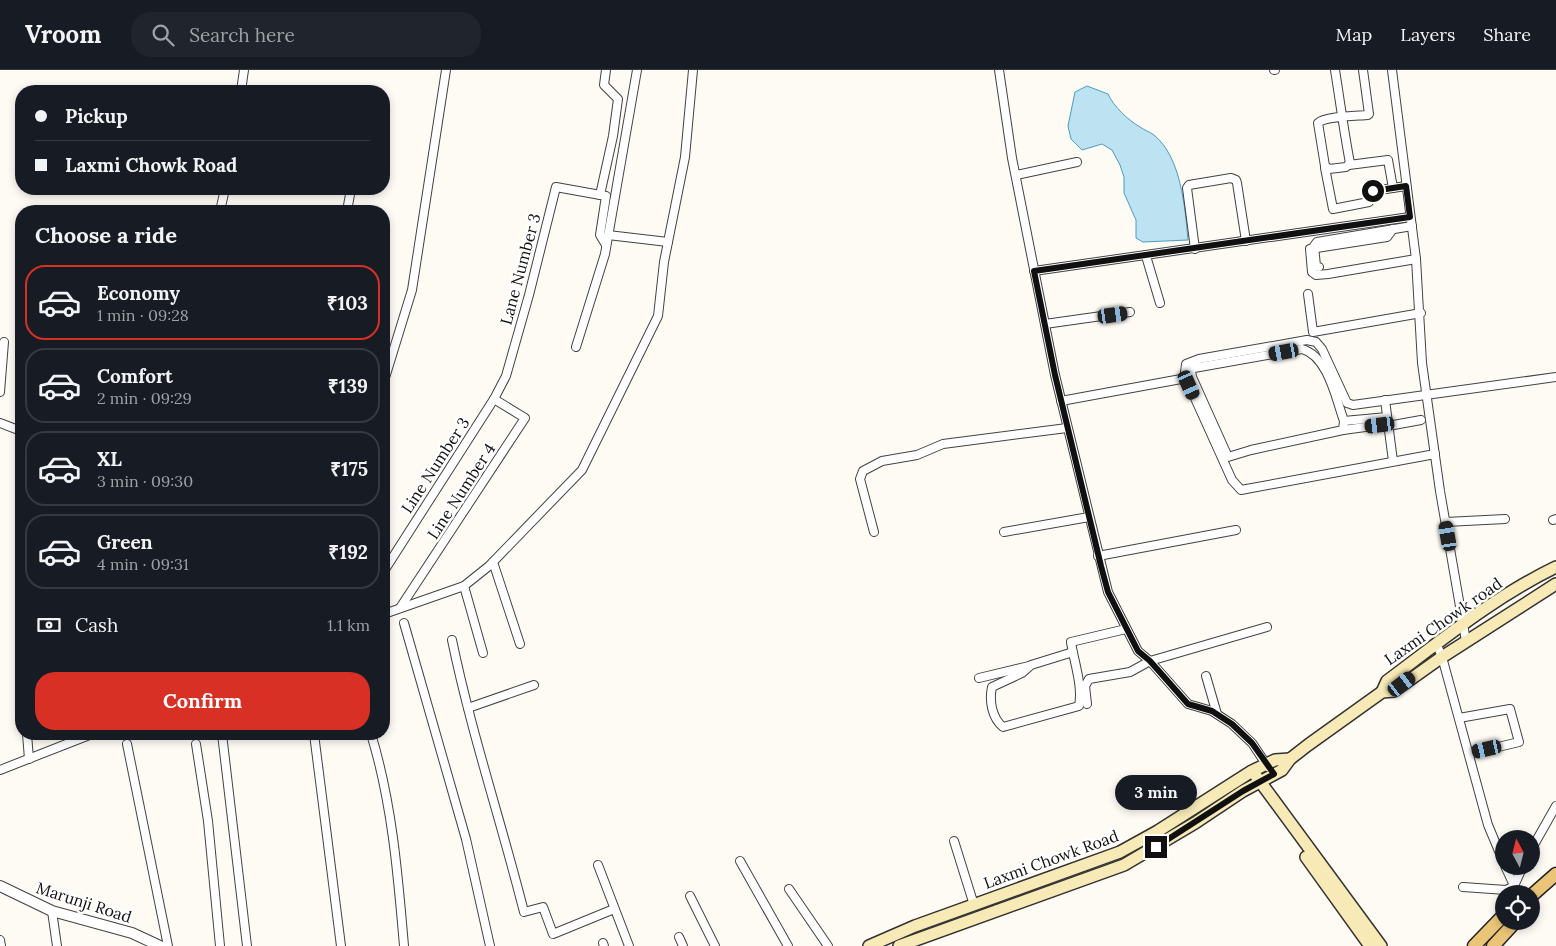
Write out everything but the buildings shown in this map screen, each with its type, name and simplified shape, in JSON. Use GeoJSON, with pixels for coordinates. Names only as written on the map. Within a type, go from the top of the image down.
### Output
{"type":"FeatureCollection","features":[{"type":"Feature","properties":{"kind":"main road","name":"Laxmi Chowk road"},"geometry":{"type":"LineString","coordinates":[[1274,774],[1282,770],[1290,759],[1382,692],[1387,681],[1461,624],[1537,576],[1556,567]]}},
{"type":"Feature","properties":{"kind":"main road","name":"Laxmi Chowk road"},"geometry":{"type":"LineString","coordinates":[[1382,692],[1394,691],[1466,641],[1556,584]]}},
{"type":"Feature","properties":{"kind":"main road","name":"Laxmi Chowk Road"},"geometry":{"type":"LineString","coordinates":[[868,946],[974,904],[1120,852],[1158,831],[1249,773],[1266,764],[1290,759]]}},
{"type":"Feature","properties":{"kind":"main road"},"geometry":{"type":"LineString","coordinates":[[1249,773],[1370,946]]}},
{"type":"Feature","properties":{"kind":"main road","name":"Laxmi Chowk Road"},"geometry":{"type":"LineString","coordinates":[[899,946],[1124,866],[1256,783],[1274,774]]}},
{"type":"Feature","properties":{"kind":"main road"},"geometry":{"type":"LineString","coordinates":[[1256,783],[1381,946]]}},
{"type":"Feature","properties":{"kind":"main road"},"geometry":{"type":"LineString","coordinates":[[1540,888],[1556,874]]}},
{"type":"Feature","properties":{"kind":"main road"},"geometry":{"type":"LineString","coordinates":[[1474,946],[1495,924]]}},
{"type":"Feature","properties":{"kind":"main road"},"geometry":{"type":"LineString","coordinates":[[1493,946],[1508,930]]}},
{"type":"Feature","properties":{"kind":"street"},"geometry":{"type":"LineString","coordinates":[[242,85],[244,70]]}},
{"type":"Feature","properties":{"kind":"street"},"geometry":{"type":"LineString","coordinates":[[390,362],[412,290],[446,70]]}},
{"type":"Feature","properties":{"kind":"street"},"geometry":{"type":"LineString","coordinates":[[606,70],[604,85],[606,90],[615,93],[618,99],[613,136],[600,195],[606,196],[600,235],[606,246]]}},
{"type":"Feature","properties":{"kind":"street"},"geometry":{"type":"LineString","coordinates":[[576,347],[606,246],[637,70]]}},
{"type":"Feature","properties":{"kind":"street"},"geometry":{"type":"LineString","coordinates":[[390,612],[464,586],[493,562],[582,470],[658,316],[668,242],[685,157],[693,70]]}},
{"type":"Feature","properties":{"kind":"street"},"geometry":{"type":"LineString","coordinates":[[999,70],[1016,175],[1061,401],[1108,592],[1138,651],[1150,661],[1188,704],[1217,714],[1232,724],[1252,743],[1274,774]]}},
{"type":"Feature","properties":{"kind":"street"},"geometry":{"type":"LineString","coordinates":[[1335,70],[1349,165]]}},
{"type":"Feature","properties":{"kind":"street"},"geometry":{"type":"LineString","coordinates":[[1363,70],[1369,114],[1321,120],[1318,123],[1330,204],[1333,209],[1369,202],[1371,192],[1406,186]]}},
{"type":"Feature","properties":{"kind":"street"},"geometry":{"type":"LineString","coordinates":[[1392,70],[1416,259],[1421,313],[1422,362],[1461,624],[1466,641]]}},
{"type":"Feature","properties":{"kind":"street"},"geometry":{"type":"LineString","coordinates":[[1325,168],[1388,160],[1393,188]]}},
{"type":"Feature","properties":{"kind":"street"},"geometry":{"type":"LineString","coordinates":[[1016,175],[1077,162]]}},
{"type":"Feature","properties":{"kind":"street"},"geometry":{"type":"LineString","coordinates":[[1196,249],[1187,188],[1189,185],[1231,178],[1236,180],[1237,183],[1246,241]]}},
{"type":"Feature","properties":{"kind":"street","name":"Lane Number 3"},"geometry":{"type":"LineString","coordinates":[[494,399],[506,376],[529,295],[556,187],[600,195]]}},
{"type":"Feature","properties":{"kind":"street"},"geometry":{"type":"LineString","coordinates":[[1034,271],[1410,217]]}},
{"type":"Feature","properties":{"kind":"street"},"geometry":{"type":"LineString","coordinates":[[1412,226],[1393,230],[1387,237],[1309,250],[1312,272],[1316,275],[1416,259]]}},
{"type":"Feature","properties":{"kind":"street"},"geometry":{"type":"LineString","coordinates":[[608,235],[668,242]]}},
{"type":"Feature","properties":{"kind":"street"},"geometry":{"type":"LineString","coordinates":[[1314,248],[1316,266],[1319,267]]}},
{"type":"Feature","properties":{"kind":"street"},"geometry":{"type":"LineString","coordinates":[[1146,256],[1160,303]]}},
{"type":"Feature","properties":{"kind":"street"},"geometry":{"type":"LineString","coordinates":[[1308,294],[1314,332],[1421,313]]}},
{"type":"Feature","properties":{"kind":"street"},"geometry":{"type":"LineString","coordinates":[[1045,324],[1130,312]]}},
{"type":"Feature","properties":{"kind":"street"},"geometry":{"type":"LineString","coordinates":[[1436,454],[1241,490],[1232,480],[1185,372],[1186,364],[1199,359],[1307,340],[1316,342],[1322,349],[1348,404],[1353,405],[1556,377]]}},
{"type":"Feature","properties":{"kind":"street"},"geometry":{"type":"LineString","coordinates":[[0,392],[4,342]]}},
{"type":"Feature","properties":{"kind":"street"},"geometry":{"type":"LineString","coordinates":[[1344,426],[1325,372],[1314,355],[1309,351],[1302,349],[1194,368],[1191,371],[1228,458],[1251,450],[1344,426],[1387,417]]}},
{"type":"Feature","properties":{"kind":"street"},"geometry":{"type":"LineString","coordinates":[[1061,401],[1181,380]]}},
{"type":"Feature","properties":{"kind":"street","name":"Line Number 3"},"geometry":{"type":"LineString","coordinates":[[390,562],[494,399]]}},
{"type":"Feature","properties":{"kind":"street","name":"Line Number 4"},"geometry":{"type":"LineString","coordinates":[[400,608],[525,418],[494,399]]}},
{"type":"Feature","properties":{"kind":"street"},"geometry":{"type":"LineString","coordinates":[[1385,400],[1387,417],[1384,426],[1393,461]]}},
{"type":"Feature","properties":{"kind":"street"},"geometry":{"type":"LineString","coordinates":[[1344,426],[1384,426],[1421,420]]}},
{"type":"Feature","properties":{"kind":"street"},"geometry":{"type":"LineString","coordinates":[[0,423],[15,429]]}},
{"type":"Feature","properties":{"kind":"street"},"geometry":{"type":"LineString","coordinates":[[874,532],[860,479],[863,471],[882,461],[918,455],[943,444],[1068,428]]}},
{"type":"Feature","properties":{"kind":"street"},"geometry":{"type":"LineString","coordinates":[[1004,532],[1089,517]]}},
{"type":"Feature","properties":{"kind":"street"},"geometry":{"type":"LineString","coordinates":[[1446,522],[1505,519]]}},
{"type":"Feature","properties":{"kind":"street"},"geometry":{"type":"LineString","coordinates":[[1098,556],[1236,530]]}},
{"type":"Feature","properties":{"kind":"street"},"geometry":{"type":"LineString","coordinates":[[493,562],[520,644]]}},
{"type":"Feature","properties":{"kind":"street"},"geometry":{"type":"LineString","coordinates":[[464,586],[483,653]]}},
{"type":"Feature","properties":{"kind":"street"},"geometry":{"type":"LineString","coordinates":[[404,623],[466,840],[490,946]]}},
{"type":"Feature","properties":{"kind":"street"},"geometry":{"type":"LineString","coordinates":[[1087,704],[1085,681],[1130,672],[1150,661],[1267,628]]}},
{"type":"Feature","properties":{"kind":"street"},"geometry":{"type":"LineString","coordinates":[[1031,665],[1022,673],[992,687],[990,695],[996,721],[1003,727],[1079,706],[1081,697],[1071,642],[1126,629]]}},
{"type":"Feature","properties":{"kind":"street"},"geometry":{"type":"LineString","coordinates":[[452,640],[468,708],[505,835],[524,912],[543,907],[553,934],[614,909]]}},
{"type":"Feature","properties":{"kind":"street"},"geometry":{"type":"LineString","coordinates":[[1436,643],[1442,657],[1488,826],[1495,843]]}},
{"type":"Feature","properties":{"kind":"street"},"geometry":{"type":"LineString","coordinates":[[979,678],[1073,652]]}},
{"type":"Feature","properties":{"kind":"street"},"geometry":{"type":"LineString","coordinates":[[1206,676],[1217,714]]}},
{"type":"Feature","properties":{"kind":"street"},"geometry":{"type":"LineString","coordinates":[[468,708],[534,685]]}},
{"type":"Feature","properties":{"kind":"street"},"geometry":{"type":"LineString","coordinates":[[1459,718],[1510,709],[1519,742],[1468,754]]}},
{"type":"Feature","properties":{"kind":"street"},"geometry":{"type":"LineString","coordinates":[[28,740],[29,759]]}},
{"type":"Feature","properties":{"kind":"street"},"geometry":{"type":"LineString","coordinates":[[0,770],[70,740]]}},
{"type":"Feature","properties":{"kind":"street"},"geometry":{"type":"LineString","coordinates":[[223,740],[247,946]]}},
{"type":"Feature","properties":{"kind":"street"},"geometry":{"type":"LineString","coordinates":[[315,740],[341,946]]}},
{"type":"Feature","properties":{"kind":"street"},"geometry":{"type":"LineString","coordinates":[[373,740],[389,816],[404,946]]}},
{"type":"Feature","properties":{"kind":"street"},"geometry":{"type":"LineString","coordinates":[[127,744],[168,946]]}},
{"type":"Feature","properties":{"kind":"street"},"geometry":{"type":"LineString","coordinates":[[196,744],[208,821],[220,946]]}},
{"type":"Feature","properties":{"kind":"street"},"geometry":{"type":"LineString","coordinates":[[1540,834],[1556,806]]}},
{"type":"Feature","properties":{"kind":"street"},"geometry":{"type":"LineString","coordinates":[[954,841],[974,904]]}},
{"type":"Feature","properties":{"kind":"street"},"geometry":{"type":"LineString","coordinates":[[740,861],[788,946]]}},
{"type":"Feature","properties":{"kind":"street"},"geometry":{"type":"LineString","coordinates":[[598,865],[627,945]]}},
{"type":"Feature","properties":{"kind":"street","name":"Marunji Road"},"geometry":{"type":"LineString","coordinates":[[0,886],[52,911],[132,933],[160,946]]}},
{"type":"Feature","properties":{"kind":"street"},"geometry":{"type":"LineString","coordinates":[[1463,887],[1495,889]]}},
{"type":"Feature","properties":{"kind":"street"},"geometry":{"type":"LineString","coordinates":[[789,889],[828,946]]}},
{"type":"Feature","properties":{"kind":"street"},"geometry":{"type":"LineString","coordinates":[[690,896],[715,946]]}},
{"type":"Feature","properties":{"kind":"street"},"geometry":{"type":"LineString","coordinates":[[52,911],[57,946]]}},
{"type":"Feature","properties":{"kind":"street"},"geometry":{"type":"LineString","coordinates":[[679,937],[683,946]]}},
{"type":"Feature","properties":{"kind":"street"},"geometry":{"type":"LineString","coordinates":[[0,940],[1,946]]}},
{"type":"Feature","properties":{"kind":"water"},"geometry":{"type":"Polygon","coordinates":[[[1087,86],[1108,94],[1126,117],[1154,135],[1163,144],[1176,169],[1180,183],[1188,240],[1143,242],[1136,238],[1136,220],[1124,193],[1124,177],[1120,165],[1112,150],[1102,144],[1082,150],[1071,139],[1068,126],[1075,92],[1087,86]]]}},
{"type":"Feature","properties":{"kind":"route"},"geometry":{"type":"LineString","coordinates":[[1156,847],[1195,824],[1243,791],[1274,774],[1252,743],[1232,724],[1212,711],[1188,704],[1150,661],[1132,644],[1108,592],[1101,566],[1055,375],[1034,271],[1410,217],[1406,186],[1373,191]]}}]}
